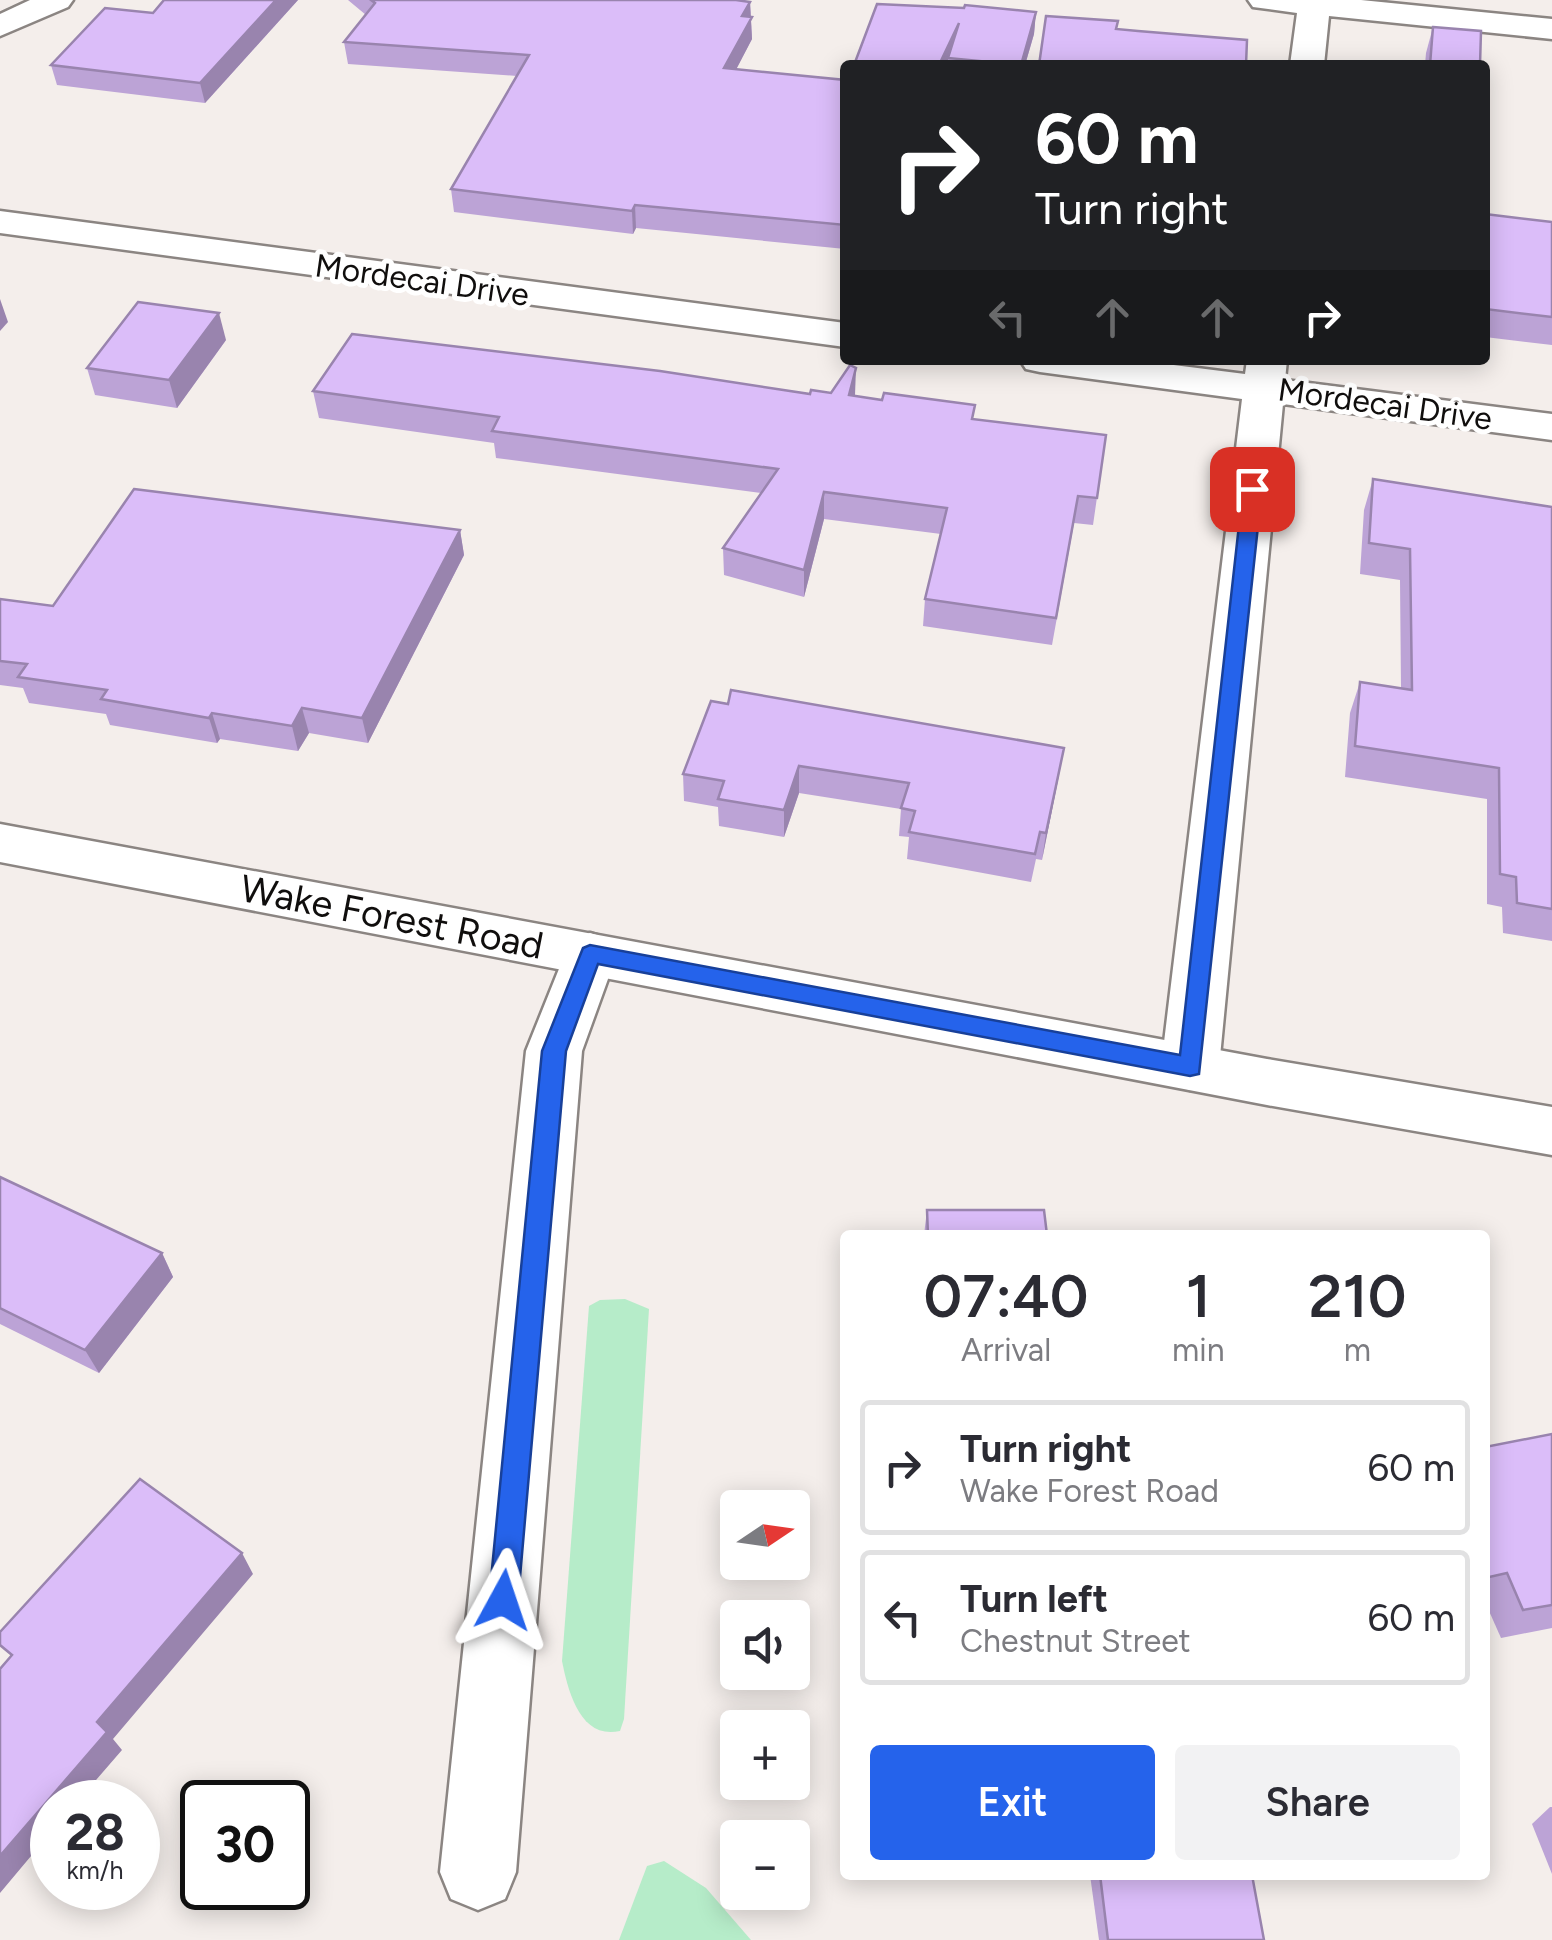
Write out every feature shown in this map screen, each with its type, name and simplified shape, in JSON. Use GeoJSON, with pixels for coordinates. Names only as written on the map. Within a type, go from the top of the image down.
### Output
{"type":"FeatureCollection","features":[{"type":"Feature","properties":{"kind":"street"},"geometry":{"type":"LineString","coordinates":[[0,26],[58,0]]}},
{"type":"Feature","properties":{"kind":"street"},"geometry":{"type":"LineString","coordinates":[[1264,0],[1552,30]]}},
{"type":"Feature","properties":{"kind":"street"},"geometry":{"type":"LineString","coordinates":[[1308,60],[1314,5]]}},
{"type":"Feature","properties":{"kind":"street","name":"Mordecai Drive"},"geometry":{"type":"LineString","coordinates":[[0,222],[840,334]]}},
{"type":"Feature","properties":{"kind":"street","name":"Mordecai Drive"},"geometry":{"type":"LineString","coordinates":[[1120,365],[1265,374],[1552,427]]}},
{"type":"Feature","properties":{"kind":"street"},"geometry":{"type":"LineString","coordinates":[[1190,1067],[1265,374]]}},
{"type":"Feature","properties":{"kind":"street","name":"Wake Forest Road"},"geometry":{"type":"LineString","coordinates":[[0,843],[1190,1067],[1552,1131]]}},
{"type":"Feature","properties":{"kind":"street"},"geometry":{"type":"LineString","coordinates":[[478,1872],[554,1051],[590,954]]}},
{"type":"Feature","properties":{"kind":"green space"},"geometry":{"type":"Polygon","coordinates":[[[625,1299],[649,1309],[624,1719],[620,1731],[606,1732],[595,1728],[578,1711],[562,1661],[589,1306],[600,1300],[625,1299]]]}},
{"type":"Feature","properties":{"kind":"green space"},"geometry":{"type":"Polygon","coordinates":[[[664,1861],[706,1888],[720,1904],[720,1910],[725,1910],[751,1940],[619,1940],[647,1866],[664,1861]]]}},
{"type":"Feature","properties":{"kind":"building"},"geometry":{"type":"Polygon","coordinates":[[[164,0],[276,0],[200,83],[51,65],[105,8],[153,13],[164,0]]]}},
{"type":"Feature","properties":{"kind":"building"},"geometry":{"type":"Polygon","coordinates":[[[371,0],[750,2],[742,16],[752,17],[724,68],[840,80],[840,225],[635,205],[632,211],[451,189],[529,55],[344,42],[375,3],[371,0]]]}},
{"type":"Feature","properties":{"kind":"building"},"geometry":{"type":"Polygon","coordinates":[[[877,4],[964,8],[965,5],[1036,12],[1022,60],[948,58],[959,23],[941,60],[856,60],[877,4]]]}},
{"type":"Feature","properties":{"kind":"building"},"geometry":{"type":"Polygon","coordinates":[[[1046,16],[1118,21],[1116,29],[1247,40],[1246,60],[1040,60],[1046,16]]]}},
{"type":"Feature","properties":{"kind":"building"},"geometry":{"type":"Polygon","coordinates":[[[1433,27],[1481,31],[1480,60],[1430,60],[1433,27]]]}},
{"type":"Feature","properties":{"kind":"building"},"geometry":{"type":"Polygon","coordinates":[[[1490,215],[1552,222],[1552,317],[1490,310],[1490,215]]]}},
{"type":"Feature","properties":{"kind":"building"},"geometry":{"type":"Polygon","coordinates":[[[138,302],[219,313],[169,380],[87,368],[138,302]]]}},
{"type":"Feature","properties":{"kind":"building"},"geometry":{"type":"Polygon","coordinates":[[[352,334],[660,371],[810,394],[811,390],[831,393],[850,365],[856,368],[849,395],[882,400],[884,393],[975,405],[972,419],[1106,435],[1097,498],[1078,496],[1056,618],[925,599],[947,508],[824,492],[804,570],[723,548],[778,469],[492,431],[499,417],[313,391],[352,334]]]}},
{"type":"Feature","properties":{"kind":"building"},"geometry":{"type":"Polygon","coordinates":[[[1373,479],[1552,507],[1552,909],[1517,903],[1516,877],[1500,874],[1499,768],[1355,746],[1360,682],[1412,690],[1410,549],[1369,543],[1373,479]]]}},
{"type":"Feature","properties":{"kind":"building"},"geometry":{"type":"Polygon","coordinates":[[[134,489],[460,530],[362,718],[302,708],[292,726],[212,713],[209,718],[101,699],[107,690],[18,677],[27,664],[0,661],[0,599],[53,606],[134,489]]]}},
{"type":"Feature","properties":{"kind":"building"},"geometry":{"type":"Polygon","coordinates":[[[731,690],[1064,748],[1046,833],[1040,832],[1035,854],[909,832],[915,811],[901,808],[909,783],[799,766],[784,810],[718,799],[724,781],[683,774],[711,701],[728,704],[731,690]]]}},
{"type":"Feature","properties":{"kind":"building"},"geometry":{"type":"Polygon","coordinates":[[[0,1177],[162,1253],[85,1350],[0,1308],[0,1177]]]}},
{"type":"Feature","properties":{"kind":"building"},"geometry":{"type":"Polygon","coordinates":[[[927,1210],[1044,1210],[1046,1230],[928,1230],[927,1210]]]}},
{"type":"Feature","properties":{"kind":"building"},"geometry":{"type":"Polygon","coordinates":[[[1552,1434],[1552,1605],[1523,1610],[1507,1573],[1490,1577],[1490,1446],[1552,1434]]]}},
{"type":"Feature","properties":{"kind":"building"},"geometry":{"type":"Polygon","coordinates":[[[140,1479],[242,1553],[97,1722],[107,1732],[66,1780],[30,1780],[30,1821],[0,1856],[0,1669],[12,1655],[0,1645],[0,1632],[140,1479]]]}},
{"type":"Feature","properties":{"kind":"building"},"geometry":{"type":"Polygon","coordinates":[[[1101,1880],[1253,1880],[1264,1940],[1108,1940],[1101,1880]]]}},
{"type":"Feature","properties":{"kind":"route"},"geometry":{"type":"LineString","coordinates":[[503,1600],[554,1051],[590,954],[1190,1067],[1252,489]]}}]}
